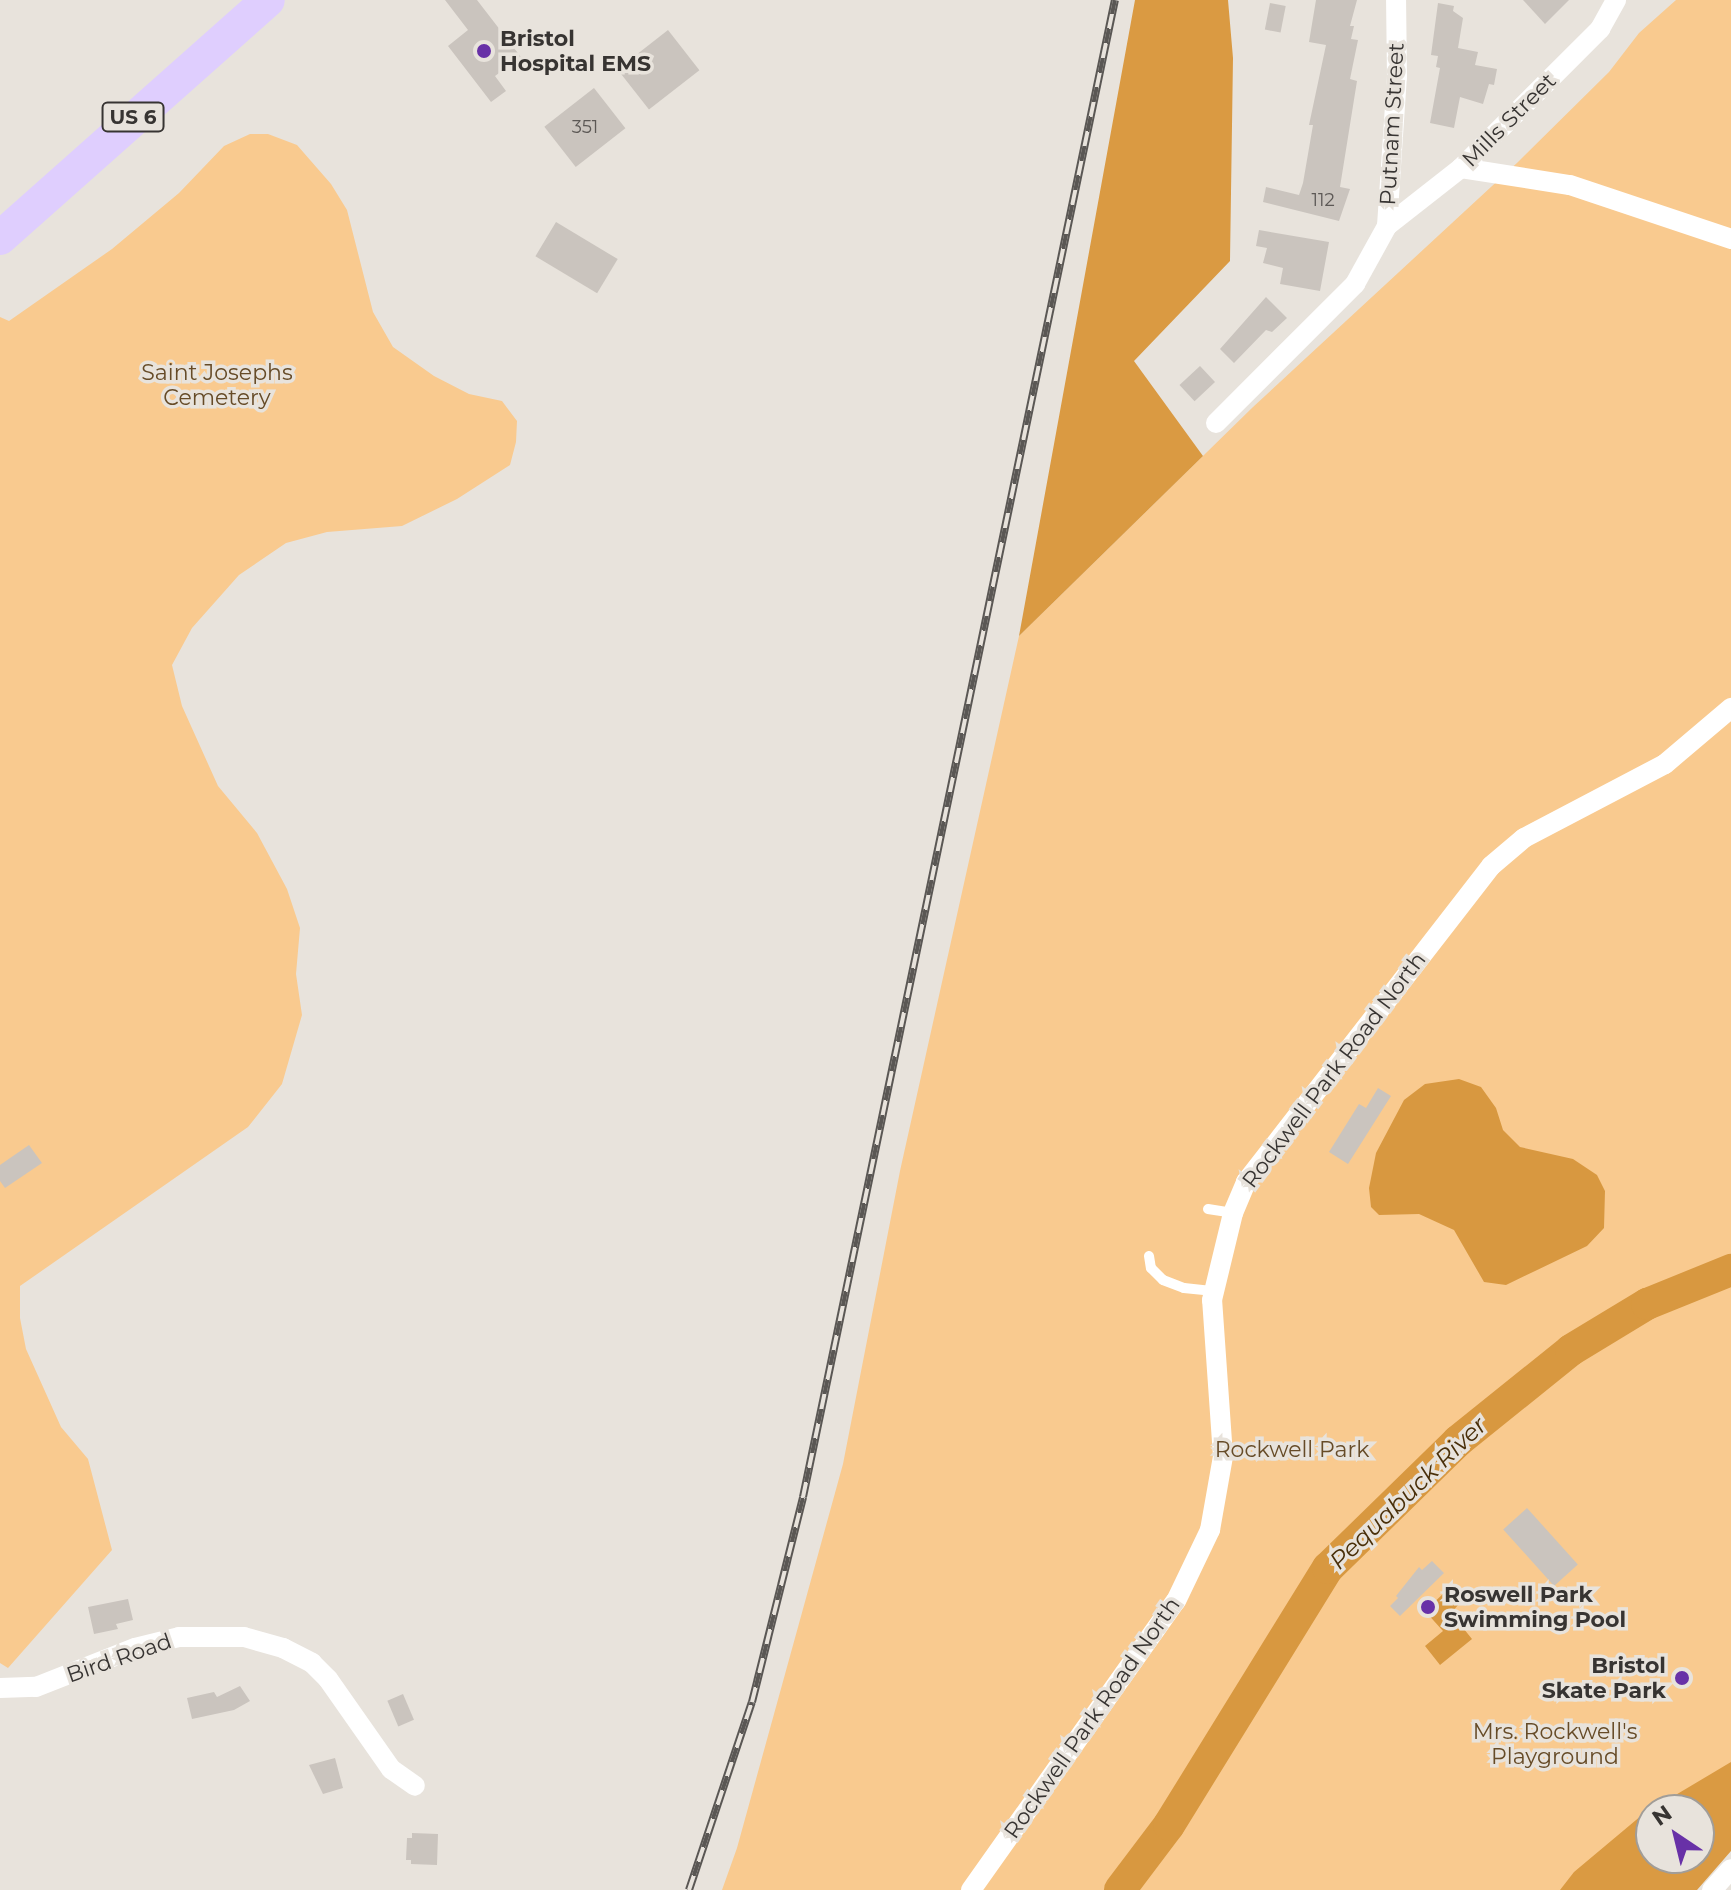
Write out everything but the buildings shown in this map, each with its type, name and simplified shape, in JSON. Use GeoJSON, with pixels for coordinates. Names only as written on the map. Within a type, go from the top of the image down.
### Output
{"type":"FeatureCollection","features":[{"type":"Feature","properties":{"kind":"highway","name":"US 6"},"geometry":{"type":"LineString","coordinates":[[0,238],[268,0]]}},
{"type":"Feature","properties":{"kind":"street","name":"Putnam Street"},"geometry":{"type":"LineString","coordinates":[[1216,423],[1355,284],[1387,226],[1397,77],[1396,0]]}},
{"type":"Feature","properties":{"kind":"street","name":"Mills Street"},"geometry":{"type":"LineString","coordinates":[[1387,226],[1461,168],[1600,29],[1616,0]]}},
{"type":"Feature","properties":{"kind":"street"},"geometry":{"type":"LineString","coordinates":[[1461,168],[1570,185],[1731,239]]}},
{"type":"Feature","properties":{"kind":"street","name":"Rockwell Park Road North"},"geometry":{"type":"LineString","coordinates":[[971,1890],[1176,1601],[1210,1530],[1223,1456],[1214,1291],[1233,1213],[1246,1182],[1277,1139],[1378,1016],[1491,866],[1524,838],[1665,764],[1731,708]]}},
{"type":"Feature","properties":{"kind":"street","name":"Bird Road"},"geometry":{"type":"LineString","coordinates":[[0,1688],[36,1687],[135,1648],[179,1637],[244,1637],[283,1648],[312,1663],[328,1679],[391,1769],[415,1786]]}},
{"type":"Feature","properties":{"kind":"street"},"geometry":{"type":"LineString","coordinates":[[1712,1890],[1731,1869]]}},
{"type":"Feature","properties":{"kind":"lane"},"geometry":{"type":"LineString","coordinates":[[1208,1209],[1233,1213]]}},
{"type":"Feature","properties":{"kind":"lane"},"geometry":{"type":"LineString","coordinates":[[1149,1256],[1151,1268],[1163,1280],[1184,1288],[1214,1291]]}},
{"type":"Feature","properties":{"kind":"green space","name":"Rockwell Park"},"geometry":{"type":"Polygon","coordinates":[[[1676,0],[1731,0],[1731,1850],[1715,1868],[1715,1794],[1635,1794],[1635,1874],[1710,1874],[1696,1890],[722,1890],[737,1848],[843,1464],[900,1171],[1019,636],[1253,407],[1518,162],[1609,72],[1639,33],[1676,0]]]}},
{"type":"Feature","properties":{"kind":"green space","name":"Saint Josephs Cemetery"},"geometry":{"type":"Polygon","coordinates":[[[250,134],[268,134],[297,145],[331,184],[347,210],[373,312],[393,347],[434,376],[469,394],[502,401],[517,421],[516,442],[510,465],[457,499],[402,526],[327,532],[286,543],[239,575],[192,628],[172,665],[182,706],[218,786],[257,833],[287,889],[300,928],[296,974],[302,1015],[282,1084],[248,1127],[20,1286],[20,1318],[26,1349],[61,1427],[88,1459],[112,1550],[8,1668],[0,1663],[0,317],[9,321],[112,249],[179,193],[224,146],[250,134]]]}},
{"type":"Feature","properties":{"kind":"shaded area"},"geometry":{"type":"Polygon","coordinates":[[[1135,0],[1228,0],[1233,58],[1230,261],[1134,361],[1203,456],[1019,636],[1135,0]]]}},
{"type":"Feature","properties":{"kind":"shaded area"},"geometry":{"type":"Polygon","coordinates":[[[1459,1079],[1481,1087],[1496,1108],[1503,1130],[1520,1147],[1573,1159],[1597,1175],[1605,1191],[1604,1228],[1587,1246],[1506,1285],[1484,1282],[1454,1230],[1419,1214],[1379,1215],[1371,1207],[1369,1188],[1376,1153],[1404,1100],[1425,1084],[1459,1079]]]}},
{"type":"Feature","properties":{"kind":"shaded area"},"geometry":{"type":"Polygon","coordinates":[[[1446,1591],[1459,1604],[1451,1613],[1472,1639],[1440,1665],[1425,1646],[1443,1631],[1425,1611],[1446,1591]]]}},
{"type":"Feature","properties":{"kind":"shaded area"},"geometry":{"type":"Polygon","coordinates":[[[1731,1762],[1731,1851],[1715,1869],[1715,1794],[1677,1794],[1731,1762]]]}},
{"type":"Feature","properties":{"kind":"shaded area"},"geometry":{"type":"Polygon","coordinates":[[[1635,1821],[1635,1874],[1711,1874],[1697,1890],[1560,1890],[1574,1872],[1635,1821]]]}},
{"type":"Feature","properties":{"kind":"waterway","name":"Pequabuck River"},"geometry":{"type":"LineString","coordinates":[[1120,1890],[1169,1825],[1328,1568],[1458,1441],[1571,1350],[1647,1304],[1731,1270]]}},
{"type":"Feature","properties":{"kind":"railway"},"geometry":{"type":"LineString","coordinates":[[689,1890],[752,1702],[803,1497],[1115,0]]}},
{"type":"Feature","properties":{"kind":"place","name":"Bristol Hospital EMS"},"geometry":{"type":"Point","coordinates":[484,51]}},
{"type":"Feature","properties":{"kind":"place","name":"Roswell Park Swimming Pool"},"geometry":{"type":"Point","coordinates":[1428,1607]}},
{"type":"Feature","properties":{"kind":"place","name":"Bristol Skate Park"},"geometry":{"type":"Point","coordinates":[1682,1678]}},
{"type":"Feature","properties":{"kind":"park label","name":"Mrs. Rockwell's Playground"},"geometry":{"type":"Point","coordinates":[1555,1744]}}]}
